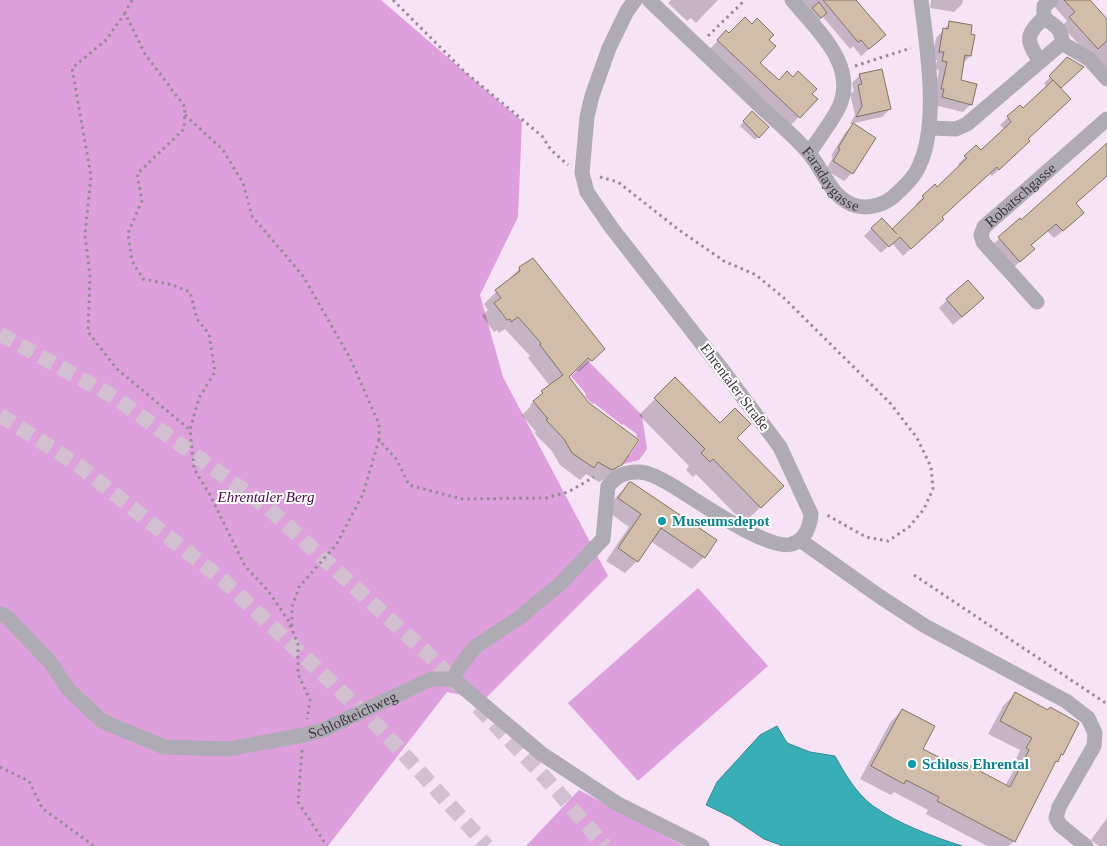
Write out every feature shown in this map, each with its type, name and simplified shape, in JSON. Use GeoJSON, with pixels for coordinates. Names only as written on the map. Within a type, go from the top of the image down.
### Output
{"type":"FeatureCollection","features":[{"type":"Feature","properties":{"kind":"street","name":"Ehrentaler Straße"},"geometry":{"type":"LineString","coordinates":[[635,0],[627,11],[609,48],[592,96],[582,173],[587,192],[611,227],[780,447],[811,514],[810,524],[800,540]]}},
{"type":"Feature","properties":{"kind":"street","name":"Faradaygasse"},"geometry":{"type":"LineString","coordinates":[[649,0],[809,153],[834,192],[852,205],[872,206],[888,201],[905,186],[916,171],[924,153],[930,128],[930,94],[921,0]]}},
{"type":"Feature","properties":{"kind":"street"},"geometry":{"type":"LineString","coordinates":[[792,0],[835,52],[843,70],[843,91],[838,108],[809,153]]}},
{"type":"Feature","properties":{"kind":"street"},"geometry":{"type":"LineString","coordinates":[[1040,61],[1030,48],[1029,41],[1034,27],[1044,18],[1044,6],[1051,0]]}},
{"type":"Feature","properties":{"kind":"street"},"geometry":{"type":"LineString","coordinates":[[1044,18],[1058,28],[1062,34],[1062,43]]}},
{"type":"Feature","properties":{"kind":"street"},"geometry":{"type":"LineString","coordinates":[[930,128],[956,129],[967,124],[1062,43]]}},
{"type":"Feature","properties":{"kind":"street"},"geometry":{"type":"LineString","coordinates":[[1062,43],[1089,59],[1107,79]]}},
{"type":"Feature","properties":{"kind":"street","name":"Robatschgasse"},"geometry":{"type":"LineString","coordinates":[[1037,302],[982,242],[981,235],[984,227],[1107,119]]}},
{"type":"Feature","properties":{"kind":"street"},"geometry":{"type":"LineString","coordinates":[[702,846],[618,804],[542,754],[453,679],[460,666],[475,647],[520,616],[560,584],[603,539],[608,486],[618,476],[639,472],[656,477],[763,540],[776,544],[791,545],[800,540],[878,596],[925,626],[1066,701],[1088,718],[1095,733],[1094,746],[1059,807],[1056,818],[1060,825],[1086,846]]}},
{"type":"Feature","properties":{"kind":"street","name":"Schloßteichweg"},"geometry":{"type":"LineString","coordinates":[[0,614],[7,617],[50,662],[69,690],[102,721],[164,747],[228,749],[304,735],[323,730],[431,679],[453,679]]}},
{"type":"Feature","properties":{"kind":"path"},"geometry":{"type":"LineString","coordinates":[[132,0],[106,40],[72,68],[92,176],[85,235],[90,276],[88,332],[117,369],[190,430]]}},
{"type":"Feature","properties":{"kind":"path"},"geometry":{"type":"LineString","coordinates":[[393,0],[465,72],[542,136],[551,150],[568,165],[582,173],[618,182],[679,230],[724,261],[756,275],[784,298],[891,404],[917,438],[931,467],[934,489],[924,508],[909,527],[888,541],[866,537],[805,501]]}},
{"type":"Feature","properties":{"kind":"path"},"geometry":{"type":"LineString","coordinates":[[697,46],[745,0]]}},
{"type":"Feature","properties":{"kind":"path"},"geometry":{"type":"LineString","coordinates":[[125,13],[145,54],[185,106],[184,129],[137,174],[142,201],[128,234],[132,261],[143,279],[173,285],[190,292],[196,319],[209,334],[215,372],[199,398],[190,430],[194,469],[209,493],[244,566],[269,592],[288,620],[298,644],[298,674],[310,700],[304,735],[298,802],[327,846]]}},
{"type":"Feature","properties":{"kind":"path"},"geometry":{"type":"LineString","coordinates":[[843,70],[926,43]]}},
{"type":"Feature","properties":{"kind":"path"},"geometry":{"type":"LineString","coordinates":[[185,115],[223,150],[243,183],[252,216],[303,276],[350,358],[379,424],[379,440],[363,494],[336,544],[299,587],[292,606],[292,629]]}},
{"type":"Feature","properties":{"kind":"path"},"geometry":{"type":"LineString","coordinates":[[379,440],[397,460],[409,485],[462,499],[546,498],[568,492],[590,481]]}},
{"type":"Feature","properties":{"kind":"path"},"geometry":{"type":"LineString","coordinates":[[914,574],[1107,704]]}},
{"type":"Feature","properties":{"kind":"path"},"geometry":{"type":"LineString","coordinates":[[0,767],[29,780],[42,808],[94,846]]}},
{"type":"Feature","properties":{"kind":"green space","name":"Ehrentaler Berg"},"geometry":{"type":"Polygon","coordinates":[[[0,0],[381,0],[522,121],[518,217],[480,295],[503,377],[608,576],[485,699],[447,692],[328,846],[0,846],[0,0]]]}},
{"type":"Feature","properties":{"kind":"green space"},"geometry":{"type":"Polygon","coordinates":[[[588,361],[642,415],[647,449],[639,460],[616,466],[626,453],[630,455],[640,440],[636,436],[637,434],[594,403],[592,404],[571,376],[588,361]]]}},
{"type":"Feature","properties":{"kind":"green space"},"geometry":{"type":"Polygon","coordinates":[[[698,588],[768,666],[638,781],[568,703],[698,588]]]}},
{"type":"Feature","properties":{"kind":"green space"},"geometry":{"type":"Polygon","coordinates":[[[579,790],[684,846],[526,846],[579,790]]]}},
{"type":"Feature","properties":{"kind":"water"},"geometry":{"type":"Polygon","coordinates":[[[777,726],[787,743],[810,752],[835,756],[856,789],[873,806],[916,829],[962,846],[783,846],[764,839],[731,817],[706,805],[717,782],[760,735],[777,726]]]}},
{"type":"Feature","properties":{"kind":"building"},"geometry":{"type":"Polygon","coordinates":[[[823,0],[856,0],[886,35],[869,49],[861,40],[858,42],[823,0]]]}},
{"type":"Feature","properties":{"kind":"building"},"geometry":{"type":"Polygon","coordinates":[[[1064,0],[1090,0],[1107,19],[1107,41],[1098,49],[1069,17],[1075,12],[1064,0]]]}},
{"type":"Feature","properties":{"kind":"building"},"geometry":{"type":"Polygon","coordinates":[[[819,2],[827,13],[821,18],[812,8],[819,2]]]}},
{"type":"Feature","properties":{"kind":"building"},"geometry":{"type":"Polygon","coordinates":[[[745,17],[752,24],[757,18],[774,35],[769,40],[776,46],[760,63],[779,80],[787,71],[793,77],[798,71],[817,89],[812,94],[818,99],[800,118],[717,40],[726,30],[729,33],[745,17]]]}},
{"type":"Feature","properties":{"kind":"building"},"geometry":{"type":"Polygon","coordinates":[[[949,21],[972,25],[971,34],[975,35],[971,56],[965,55],[961,80],[977,84],[972,105],[942,97],[944,89],[941,89],[947,62],[942,61],[944,52],[939,52],[943,28],[948,29],[949,21]]]}},
{"type":"Feature","properties":{"kind":"building"},"geometry":{"type":"Polygon","coordinates":[[[1067,57],[1084,67],[1061,88],[1049,76],[1067,57]]]}},
{"type":"Feature","properties":{"kind":"building"},"geometry":{"type":"Polygon","coordinates":[[[882,69],[891,109],[856,117],[862,106],[858,85],[862,84],[859,74],[882,69]]]}},
{"type":"Feature","properties":{"kind":"building"},"geometry":{"type":"Polygon","coordinates":[[[1053,80],[1071,99],[1028,139],[1030,141],[999,170],[997,167],[942,217],[944,219],[911,249],[900,237],[889,247],[871,228],[882,218],[892,229],[924,198],[922,196],[935,184],[937,187],[967,158],[964,156],[976,145],[981,150],[1011,122],[1007,116],[1020,105],[1023,108],[1053,80]]]}},
{"type":"Feature","properties":{"kind":"building"},"geometry":{"type":"Polygon","coordinates":[[[752,111],[769,127],[759,138],[743,121],[752,111]]]}},
{"type":"Feature","properties":{"kind":"building"},"geometry":{"type":"Polygon","coordinates":[[[853,123],[876,138],[853,174],[833,161],[840,149],[838,148],[853,123]]]}},
{"type":"Feature","properties":{"kind":"building"},"geometry":{"type":"Polygon","coordinates":[[[1107,143],[1107,176],[1076,203],[1084,213],[1063,231],[1056,224],[1031,245],[1035,249],[1020,262],[998,237],[1020,218],[1021,220],[1107,143]]]}},
{"type":"Feature","properties":{"kind":"building"},"geometry":{"type":"Polygon","coordinates":[[[533,258],[605,349],[592,361],[588,358],[569,377],[589,403],[639,440],[622,465],[612,470],[598,462],[594,468],[572,453],[564,439],[546,420],[548,419],[533,401],[543,393],[541,391],[563,375],[540,345],[541,343],[518,317],[511,322],[510,319],[507,320],[494,303],[501,298],[495,290],[520,271],[519,267],[533,258]]]}},
{"type":"Feature","properties":{"kind":"building"},"geometry":{"type":"Polygon","coordinates":[[[968,280],[984,298],[962,317],[946,299],[968,280]]]}},
{"type":"Feature","properties":{"kind":"building"},"geometry":{"type":"Polygon","coordinates":[[[675,377],[720,423],[735,408],[751,424],[737,438],[784,486],[761,508],[713,459],[710,462],[701,453],[705,449],[654,398],[675,377]]]}},
{"type":"Feature","properties":{"kind":"building","name":"Museumsdepot"},"geometry":{"type":"Polygon","coordinates":[[[629,482],[717,540],[705,558],[661,528],[638,562],[618,548],[641,514],[618,498],[629,482]]]}},
{"type":"Feature","properties":{"kind":"building","name":"Schloss Ehrental"},"geometry":{"type":"Polygon","coordinates":[[[1015,692],[1048,710],[1050,707],[1079,723],[1063,755],[1061,754],[1058,762],[1056,761],[1015,842],[937,801],[939,797],[906,780],[904,784],[871,766],[902,709],[935,726],[923,749],[956,766],[959,760],[1010,787],[1029,750],[1026,748],[1032,738],[1000,721],[1015,692]]]}},
{"type":"Feature","properties":{"kind":"tunnel"},"geometry":{"type":"LineString","coordinates":[[0,334],[116,398],[268,508],[430,656],[459,686]]}},
{"type":"Feature","properties":{"kind":"tunnel"},"geometry":{"type":"LineString","coordinates":[[0,415],[78,465],[224,581],[383,731],[487,846]]}},
{"type":"Feature","properties":{"kind":"tunnel"},"geometry":{"type":"LineString","coordinates":[[478,707],[551,784],[605,846]]}},
{"type":"Feature","properties":{"kind":"place","name":"Museumsdepot"},"geometry":{"type":"Point","coordinates":[662,521]}},
{"type":"Feature","properties":{"kind":"place","name":"Schloss Ehrental"},"geometry":{"type":"Point","coordinates":[912,764]}}]}
